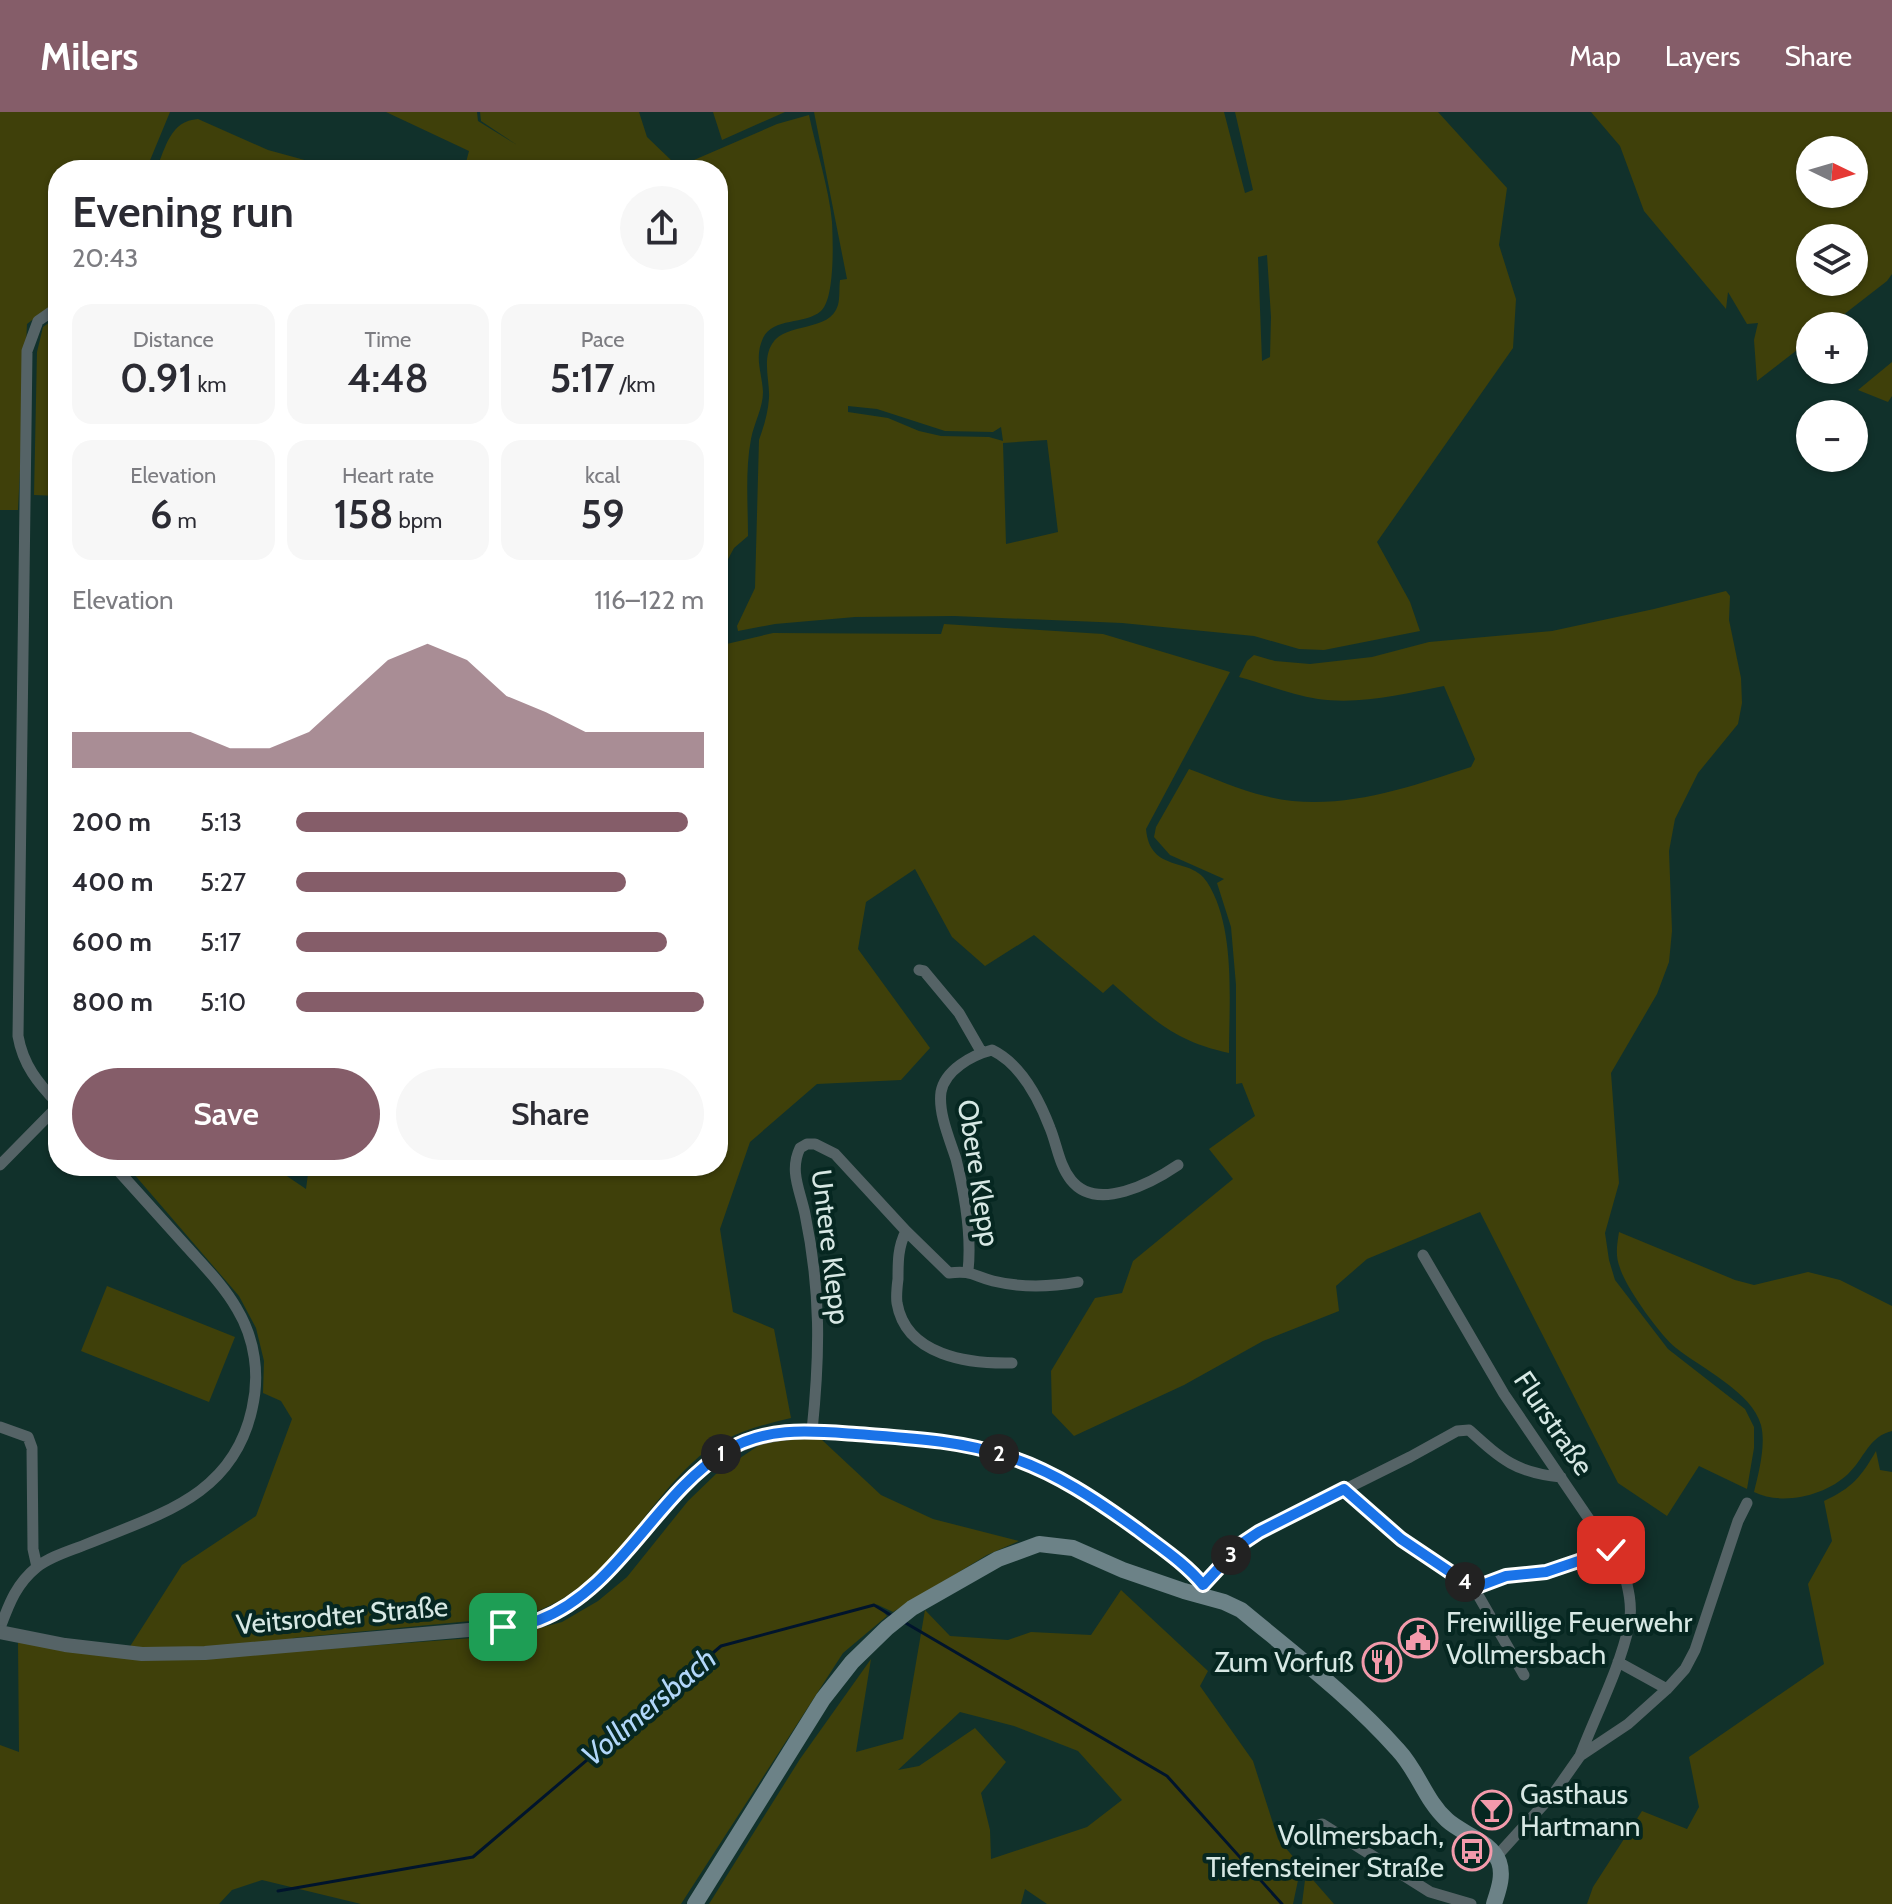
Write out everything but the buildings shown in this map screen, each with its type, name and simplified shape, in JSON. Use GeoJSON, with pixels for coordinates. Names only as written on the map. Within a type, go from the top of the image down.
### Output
{"type":"FeatureCollection","features":[{"type":"Feature","properties":{"kind":"main road"},"geometry":{"type":"LineString","coordinates":[[695,1904],[823,1699],[852,1662],[912,1608],[998,1559],[1039,1544],[1073,1548],[1123,1570],[1202,1590],[1241,1610],[1398,1750],[1412,1768],[1428,1800],[1449,1822],[1496,1857],[1501,1874],[1494,1904]]}},
{"type":"Feature","properties":{"kind":"street"},"geometry":{"type":"LineString","coordinates":[[48,314],[38,321],[27,351],[18,1036],[26,1064],[48,1094]]}},
{"type":"Feature","properties":{"kind":"street"},"geometry":{"type":"LineString","coordinates":[[919,970],[924,971],[959,1013],[982,1053],[992,1050],[1015,1066],[1051,1129],[1065,1171],[1072,1182],[1080,1188],[1098,1193],[1124,1192],[1146,1184],[1178,1165]]}},
{"type":"Feature","properties":{"kind":"street","name":"Obere Klepp"},"geometry":{"type":"LineString","coordinates":[[968,1271],[968,1223],[943,1114],[941,1092],[952,1072],[982,1053]]}},
{"type":"Feature","properties":{"kind":"street"},"geometry":{"type":"LineString","coordinates":[[0,1165],[48,1115]]}},
{"type":"Feature","properties":{"kind":"street","name":"Untere Klepp"},"geometry":{"type":"LineString","coordinates":[[812,1431],[819,1300],[813,1252],[794,1167],[800,1148],[815,1144],[835,1154],[949,1273],[968,1271]]}},
{"type":"Feature","properties":{"kind":"street"},"geometry":{"type":"LineString","coordinates":[[0,1630],[14,1590],[37,1567],[196,1497],[218,1477],[235,1455],[248,1427],[255,1396],[256,1366],[251,1340],[238,1310],[218,1281],[123,1176]]}},
{"type":"Feature","properties":{"kind":"street"},"geometry":{"type":"LineString","coordinates":[[906,1231],[899,1245],[897,1303],[903,1321],[920,1341],[946,1357],[981,1364],[1012,1363]]}},
{"type":"Feature","properties":{"kind":"street","name":"Flurstraße"},"geometry":{"type":"LineString","coordinates":[[1423,1255],[1504,1394],[1623,1569],[1629,1590],[1630,1623],[1618,1662],[1580,1756]]}},
{"type":"Feature","properties":{"kind":"street"},"geometry":{"type":"LineString","coordinates":[[968,1271],[991,1281],[1017,1285],[1050,1287],[1078,1282]]}},
{"type":"Feature","properties":{"kind":"street"},"geometry":{"type":"LineString","coordinates":[[0,1427],[28,1437],[32,1448],[33,1549],[37,1567]]}},
{"type":"Feature","properties":{"kind":"street"},"geometry":{"type":"LineString","coordinates":[[1202,1590],[1241,1544],[1259,1532],[1457,1431],[1469,1430],[1509,1464],[1539,1475],[1561,1477]]}},
{"type":"Feature","properties":{"kind":"street","name":"Veitsrodter Straße"},"geometry":{"type":"LineString","coordinates":[[0,1630],[65,1645],[142,1654],[205,1653],[503,1627],[537,1621],[567,1606],[603,1576],[682,1488],[726,1451],[760,1436],[812,1431],[965,1445],[1008,1456],[1099,1501],[1194,1574],[1202,1590]]}},
{"type":"Feature","properties":{"kind":"street"},"geometry":{"type":"LineString","coordinates":[[1344,1489],[1401,1539],[1474,1588],[1524,1675]]}},
{"type":"Feature","properties":{"kind":"street"},"geometry":{"type":"LineString","coordinates":[[1496,1857],[1554,1793],[1580,1756],[1628,1724],[1685,1669],[1695,1650],[1738,1521],[1747,1503]]}},
{"type":"Feature","properties":{"kind":"street"},"geometry":{"type":"LineString","coordinates":[[1474,1588],[1506,1576],[1546,1572],[1611,1550]]}},
{"type":"Feature","properties":{"kind":"street"},"geometry":{"type":"LineString","coordinates":[[1618,1662],[1667,1689]]}},
{"type":"Feature","properties":{"kind":"street"},"geometry":{"type":"LineString","coordinates":[[1306,1840],[1314,1827],[1322,1824],[1430,1892],[1471,1904]]}},
{"type":"Feature","properties":{"kind":"shaded area"},"geometry":{"type":"Polygon","coordinates":[[[0,112],[170,112],[150,160],[48,160],[48,308],[27,324],[18,510],[0,510],[0,112]]]}},
{"type":"Feature","properties":{"kind":"shaded area"},"geometry":{"type":"Polygon","coordinates":[[[386,112],[477,112],[478,121],[517,145],[481,121],[480,112],[639,112],[647,137],[671,160],[467,160],[469,151],[386,112]]]}},
{"type":"Feature","properties":{"kind":"shaded area"},"geometry":{"type":"Polygon","coordinates":[[[713,112],[785,112],[722,140],[713,112]]]}},
{"type":"Feature","properties":{"kind":"shaded area"},"geometry":{"type":"Polygon","coordinates":[[[814,112],[1224,112],[1245,193],[1253,190],[1235,112],[1438,112],[1507,188],[1499,245],[1516,299],[1513,348],[1377,542],[1410,602],[1420,631],[1324,650],[1299,649],[1254,636],[1122,623],[954,616],[855,617],[775,624],[738,631],[737,626],[755,588],[759,440],[768,404],[769,350],[787,332],[817,324],[833,314],[839,302],[840,280],[847,279],[814,112]],[[1267,255],[1258,257],[1262,361],[1270,357],[1267,255]],[[848,406],[848,412],[888,418],[941,436],[989,437],[1003,441],[1001,427],[993,432],[945,431],[877,409],[848,406]],[[1047,440],[1003,443],[1006,544],[1058,532],[1047,440]]]}},
{"type":"Feature","properties":{"kind":"shaded area"},"geometry":{"type":"Polygon","coordinates":[[[1591,112],[1892,112],[1892,274],[1868,296],[1868,224],[1796,224],[1796,296],[1868,296],[1847,312],[1796,312],[1796,351],[1757,381],[1754,340],[1758,323],[1747,324],[1728,292],[1726,309],[1644,211],[1620,146],[1591,112]]]}},
{"type":"Feature","properties":{"kind":"shaded area"},"geometry":{"type":"Polygon","coordinates":[[[809,115],[832,222],[832,269],[829,295],[821,311],[774,327],[760,345],[763,398],[751,439],[748,463],[748,536],[734,548],[728,559],[728,160],[694,160],[777,124],[809,115]]]}},
{"type":"Feature","properties":{"kind":"shaded area"},"geometry":{"type":"Polygon","coordinates":[[[198,119],[268,150],[304,160],[160,160],[175,130],[198,119]]]}},
{"type":"Feature","properties":{"kind":"shaded area"},"geometry":{"type":"Polygon","coordinates":[[[48,323],[48,496],[34,495],[37,352],[43,327],[48,323]]]}},
{"type":"Feature","properties":{"kind":"shaded area"},"geometry":{"type":"Polygon","coordinates":[[[1892,362],[1892,396],[1888,402],[1858,390],[1892,362]]]}},
{"type":"Feature","properties":{"kind":"shaded area"},"geometry":{"type":"Polygon","coordinates":[[[1726,591],[1730,596],[1729,620],[1741,678],[1742,703],[1738,724],[1698,773],[1675,819],[1669,851],[1672,931],[1669,962],[1657,994],[1611,1073],[1619,1183],[1605,1233],[1615,1280],[1668,1349],[1745,1409],[1754,1427],[1747,1489],[1699,1466],[1667,1516],[1618,1483],[1480,1212],[1367,1259],[1336,1286],[1339,1311],[1263,1341],[1184,1385],[1074,1436],[1052,1413],[1051,1371],[1095,1298],[1122,1293],[1133,1261],[1233,1179],[1209,1149],[1255,1116],[1242,1083],[1236,1084],[1236,985],[1231,927],[1217,883],[1224,879],[1170,855],[1154,837],[1156,827],[1189,769],[1265,796],[1318,802],[1396,790],[1471,767],[1475,759],[1444,686],[1366,700],[1318,699],[1239,677],[1247,661],[1254,655],[1275,661],[1310,664],[1372,657],[1429,642],[1552,631],[1726,591]]]}},
{"type":"Feature","properties":{"kind":"shaded area"},"geometry":{"type":"Polygon","coordinates":[[[944,624],[1103,634],[1230,672],[1146,829],[1155,853],[1200,874],[1216,900],[1223,920],[1229,965],[1229,1053],[1193,1042],[1166,1028],[1113,984],[1103,993],[1034,935],[985,966],[952,937],[915,869],[866,902],[858,949],[930,1048],[901,1080],[817,1084],[750,1142],[720,1229],[733,1312],[774,1329],[791,1418],[738,1434],[703,1454],[671,1485],[598,1572],[551,1605],[522,1616],[293,1638],[284,1652],[514,1635],[562,1622],[598,1601],[627,1577],[688,1501],[716,1474],[761,1444],[788,1438],[821,1439],[881,1495],[933,1519],[1019,1541],[987,1555],[893,1612],[876,1604],[887,1616],[843,1653],[681,1904],[361,1904],[262,1880],[232,1890],[219,1904],[0,1904],[0,1745],[19,1752],[18,1642],[129,1648],[182,1565],[256,1516],[292,1419],[281,1401],[263,1393],[264,1361],[256,1328],[239,1296],[136,1176],[287,1176],[306,1189],[308,1176],[728,1176],[728,644],[773,633],[941,634],[944,624]]]}},
{"type":"Feature","properties":{"kind":"shaded area"},"geometry":{"type":"Polygon","coordinates":[[[1619,1232],[1735,1280],[1754,1285],[1808,1272],[1840,1280],[1892,1306],[1892,1431],[1872,1443],[1854,1468],[1828,1488],[1790,1498],[1754,1492],[1763,1441],[1756,1413],[1737,1391],[1669,1342],[1653,1322],[1636,1299],[1620,1268],[1617,1255],[1619,1232]]]}},
{"type":"Feature","properties":{"kind":"shaded area"},"geometry":{"type":"Polygon","coordinates":[[[107,1286],[235,1337],[209,1402],[81,1351],[107,1286]]]}},
{"type":"Feature","properties":{"kind":"shaded area"},"geometry":{"type":"Polygon","coordinates":[[[1876,1451],[1880,1470],[1892,1472],[1892,1904],[1587,1904],[1593,1887],[1642,1811],[1687,1829],[1699,1807],[1689,1757],[1824,1664],[1808,1584],[1832,1541],[1824,1501],[1855,1481],[1876,1451]]]}},
{"type":"Feature","properties":{"kind":"shaded area"},"geometry":{"type":"Polygon","coordinates":[[[1121,1590],[1208,1671],[1200,1686],[1253,1761],[1278,1839],[1301,1866],[1293,1904],[1047,1904],[1025,1889],[1021,1904],[709,1904],[800,1759],[871,1659],[856,1752],[903,1739],[925,1610],[950,1636],[1008,1640],[1031,1632],[1091,1635],[1121,1590]],[[960,1712],[898,1770],[919,1766],[975,1728],[1006,1762],[981,1793],[990,1830],[991,1859],[1087,1827],[1122,1800],[1078,1751],[1014,1726],[960,1712]]]}},
{"type":"Feature","properties":{"kind":"shaded area"},"geometry":{"type":"Polygon","coordinates":[[[1306,1872],[1334,1904],[1302,1904],[1306,1872]]]}},
{"type":"Feature","properties":{"kind":"waterway","name":"Vollmersbach"},"geometry":{"type":"LineString","coordinates":[[278,1891],[473,1857],[721,1646],[874,1605],[894,1617]]}},
{"type":"Feature","properties":{"kind":"waterway","name":"Vollmersbach"},"geometry":{"type":"LineString","coordinates":[[904,1622],[1167,1776],[1282,1904]]}},
{"type":"Feature","properties":{"kind":"place","name":"Freiwillige Feuerwehr Vollmersbach"},"geometry":{"type":"Point","coordinates":[1418,1638]}},
{"type":"Feature","properties":{"kind":"place","name":"Zum Vorfuß"},"geometry":{"type":"Point","coordinates":[1382,1662]}},
{"type":"Feature","properties":{"kind":"place","name":"Gasthaus Hartmann"},"geometry":{"type":"Point","coordinates":[1492,1810]}},
{"type":"Feature","properties":{"kind":"place","name":"Vollmersbach, Tiefensteiner Straße"},"geometry":{"type":"Point","coordinates":[1472,1851]}},
{"type":"Feature","properties":{"kind":"route"},"geometry":{"type":"LineString","coordinates":[[503,1627],[537,1621],[567,1606],[603,1576],[682,1488],[726,1451],[760,1436],[791,1431],[911,1438],[965,1445],[1008,1456],[1099,1501],[1171,1555],[1203,1585],[1241,1544],[1344,1489],[1401,1539],[1474,1588],[1506,1576],[1546,1572],[1611,1550]]}}]}
